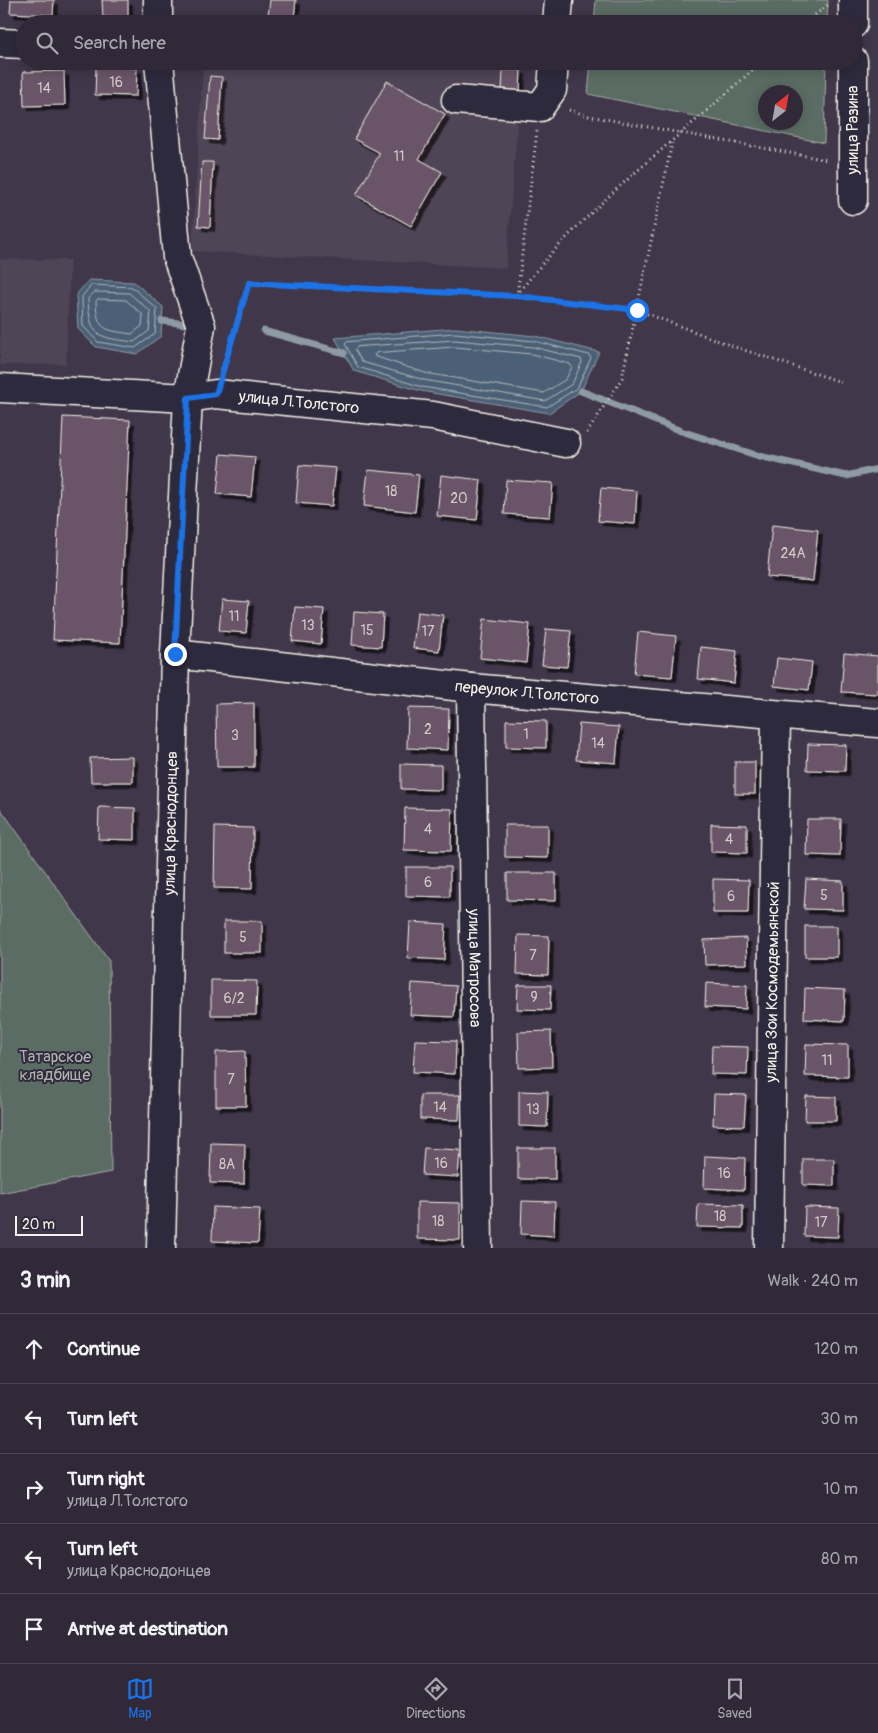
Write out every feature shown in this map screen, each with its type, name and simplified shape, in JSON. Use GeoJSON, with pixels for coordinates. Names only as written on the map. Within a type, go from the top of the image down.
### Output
{"type":"FeatureCollection","features":[{"type":"Feature","properties":{"kind":"street"},"geometry":{"type":"LineString","coordinates":[[158,0],[158,15]]}},
{"type":"Feature","properties":{"kind":"street"},"geometry":{"type":"LineString","coordinates":[[558,15],[559,0]]}},
{"type":"Feature","properties":{"kind":"street"},"geometry":{"type":"LineString","coordinates":[[853,0],[853,15]]}},
{"type":"Feature","properties":{"kind":"street"},"geometry":{"type":"LineString","coordinates":[[0,43],[15,44]]}},
{"type":"Feature","properties":{"kind":"street","name":"улица Краснодонцев"},"geometry":{"type":"LineString","coordinates":[[160,70],[177,256],[201,326],[188,398],[175,654],[161,1248]]}},
{"type":"Feature","properties":{"kind":"street"},"geometry":{"type":"LineString","coordinates":[[456,100],[540,107],[552,90],[553,70]]}},
{"type":"Feature","properties":{"kind":"street","name":"улица Разина"},"geometry":{"type":"LineString","coordinates":[[853,70],[853,200]]}},
{"type":"Feature","properties":{"kind":"street","name":"улица Л.Толстого"},"geometry":{"type":"LineString","coordinates":[[0,388],[188,398],[216,394],[433,416],[566,443]]}},
{"type":"Feature","properties":{"kind":"street","name":"переулок Л.Толстого"},"geometry":{"type":"LineString","coordinates":[[175,654],[471,688],[878,723]]}},
{"type":"Feature","properties":{"kind":"street","name":"улица Матросова"},"geometry":{"type":"LineString","coordinates":[[471,688],[478,1248]]}},
{"type":"Feature","properties":{"kind":"street","name":"улица Зои Космодемьянской"},"geometry":{"type":"LineString","coordinates":[[769,1248],[776,715]]}},
{"type":"Feature","properties":{"kind":"path"},"geometry":{"type":"LineString","coordinates":[[815,15],[834,0]]}},
{"type":"Feature","properties":{"kind":"path"},"geometry":{"type":"LineString","coordinates":[[517,296],[537,268],[610,195],[684,132],[752,70]]}},
{"type":"Feature","properties":{"kind":"path"},"geometry":{"type":"LineString","coordinates":[[517,296],[540,107]]}},
{"type":"Feature","properties":{"kind":"path"},"geometry":{"type":"LineString","coordinates":[[589,116],[684,132],[853,165]]}},
{"type":"Feature","properties":{"kind":"path"},"geometry":{"type":"LineString","coordinates":[[566,443],[590,432],[622,378],[672,142]]}},
{"type":"Feature","properties":{"kind":"path"},"geometry":{"type":"LineString","coordinates":[[216,394],[249,283],[517,296],[637,310],[735,347],[840,382]]}},
{"type":"Feature","properties":{"kind":"shaded area"},"geometry":{"type":"Polygon","coordinates":[[[202,70],[521,70],[506,268],[192,251],[202,70]]]}},
{"type":"Feature","properties":{"kind":"shaded area"},"geometry":{"type":"Polygon","coordinates":[[[0,259],[70,260],[66,364],[0,365],[0,259]]]}},
{"type":"Feature","properties":{"kind":"green space"},"geometry":{"type":"Polygon","coordinates":[[[596,0],[828,0],[827,15],[595,15],[596,0]]]}},
{"type":"Feature","properties":{"kind":"green space"},"geometry":{"type":"Polygon","coordinates":[[[590,70],[826,70],[824,143],[761,130],[803,130],[803,85],[758,85],[758,129],[588,94],[590,70]]]}},
{"type":"Feature","properties":{"kind":"green space","name":"Татарское кладбище"},"geometry":{"type":"Polygon","coordinates":[[[0,808],[109,961],[111,1172],[0,1193],[0,808]]]}},
{"type":"Feature","properties":{"kind":"water"},"geometry":{"type":"Polygon","coordinates":[[[89,280],[134,282],[163,307],[161,336],[137,354],[96,347],[78,329],[76,295],[89,280]]]}},
{"type":"Feature","properties":{"kind":"water"},"geometry":{"type":"Polygon","coordinates":[[[455,328],[535,336],[599,352],[581,391],[549,413],[421,391],[354,371],[335,338],[455,328]]]}},
{"type":"Feature","properties":{"kind":"building"},"geometry":{"type":"Polygon","coordinates":[[[11,0],[54,0],[53,15],[10,13],[11,0]]]}},
{"type":"Feature","properties":{"kind":"building"},"geometry":{"type":"Polygon","coordinates":[[[102,0],[128,0],[128,15],[103,15],[102,0]]]}},
{"type":"Feature","properties":{"kind":"building"},"geometry":{"type":"Polygon","coordinates":[[[270,0],[296,0],[294,15],[268,15],[270,0]]]}},
{"type":"Feature","properties":{"kind":"building"},"geometry":{"type":"Polygon","coordinates":[[[96,70],[137,70],[136,96],[95,95],[96,70]]]}},
{"type":"Feature","properties":{"kind":"building"},"geometry":{"type":"Polygon","coordinates":[[[503,70],[521,70],[520,92],[502,91],[503,70]]]}},
{"type":"Feature","properties":{"kind":"building"},"geometry":{"type":"Polygon","coordinates":[[[64,71],[65,105],[24,106],[23,72],[64,71]]]}},
{"type":"Feature","properties":{"kind":"building"},"geometry":{"type":"Polygon","coordinates":[[[210,76],[222,77],[218,140],[205,139],[210,76]]]}},
{"type":"Feature","properties":{"kind":"building"},"geometry":{"type":"Polygon","coordinates":[[[387,81],[445,114],[419,159],[442,172],[411,226],[356,195],[380,153],[354,139],[387,81]]]}},
{"type":"Feature","properties":{"kind":"building"},"geometry":{"type":"Polygon","coordinates":[[[202,162],[213,162],[210,227],[198,226],[202,162]]]}},
{"type":"Feature","properties":{"kind":"building"},"geometry":{"type":"Polygon","coordinates":[[[63,417],[130,420],[120,643],[53,640],[63,417]]]}},
{"type":"Feature","properties":{"kind":"building"},"geometry":{"type":"Polygon","coordinates":[[[221,454],[255,457],[251,497],[217,494],[221,454]]]}},
{"type":"Feature","properties":{"kind":"building"},"geometry":{"type":"Polygon","coordinates":[[[299,465],[336,468],[332,506],[296,503],[299,465]]]}},
{"type":"Feature","properties":{"kind":"building"},"geometry":{"type":"Polygon","coordinates":[[[368,470],[419,475],[415,512],[364,506],[368,470]]]}},
{"type":"Feature","properties":{"kind":"building"},"geometry":{"type":"Polygon","coordinates":[[[441,475],[481,480],[477,520],[437,516],[441,475]]]}},
{"type":"Feature","properties":{"kind":"building"},"geometry":{"type":"Polygon","coordinates":[[[506,480],[553,483],[550,517],[504,514],[506,480]]]}},
{"type":"Feature","properties":{"kind":"building"},"geometry":{"type":"Polygon","coordinates":[[[601,488],[637,491],[635,524],[598,521],[601,488]]]}},
{"type":"Feature","properties":{"kind":"building"},"geometry":{"type":"Polygon","coordinates":[[[772,525],[818,530],[813,581],[767,577],[772,525]]]}},
{"type":"Feature","properties":{"kind":"building"},"geometry":{"type":"Polygon","coordinates":[[[222,599],[249,601],[246,633],[219,631],[222,599]]]}},
{"type":"Feature","properties":{"kind":"building"},"geometry":{"type":"Polygon","coordinates":[[[295,607],[324,609],[321,644],[292,641],[295,607]]]}},
{"type":"Feature","properties":{"kind":"building"},"geometry":{"type":"Polygon","coordinates":[[[354,612],[383,614],[381,647],[352,645],[354,612]]]}},
{"type":"Feature","properties":{"kind":"building"},"geometry":{"type":"Polygon","coordinates":[[[417,612],[443,615],[439,651],[413,648],[417,612]]]}},
{"type":"Feature","properties":{"kind":"building"},"geometry":{"type":"Polygon","coordinates":[[[484,619],[530,624],[526,663],[480,658],[484,619]]]}},
{"type":"Feature","properties":{"kind":"building"},"geometry":{"type":"Polygon","coordinates":[[[546,629],[571,631],[567,667],[542,665],[546,629]]]}},
{"type":"Feature","properties":{"kind":"building"},"geometry":{"type":"Polygon","coordinates":[[[638,632],[676,636],[672,677],[634,674],[638,632]]]}},
{"type":"Feature","properties":{"kind":"building"},"geometry":{"type":"Polygon","coordinates":[[[701,647],[737,651],[734,683],[698,679],[701,647]]]}},
{"type":"Feature","properties":{"kind":"building"},"geometry":{"type":"Polygon","coordinates":[[[844,653],[878,656],[878,694],[841,692],[844,653]]]}},
{"type":"Feature","properties":{"kind":"building"},"geometry":{"type":"Polygon","coordinates":[[[777,658],[812,662],[809,690],[774,686],[777,658]]]}},
{"type":"Feature","properties":{"kind":"building"},"geometry":{"type":"Polygon","coordinates":[[[254,703],[254,767],[217,767],[216,704],[254,703]]]}},
{"type":"Feature","properties":{"kind":"building"},"geometry":{"type":"Polygon","coordinates":[[[408,708],[449,709],[448,750],[407,748],[408,708]]]}},
{"type":"Feature","properties":{"kind":"building"},"geometry":{"type":"Polygon","coordinates":[[[506,720],[546,721],[546,748],[506,747],[506,720]]]}},
{"type":"Feature","properties":{"kind":"building"},"geometry":{"type":"Polygon","coordinates":[[[579,724],[619,727],[616,763],[576,760],[579,724]]]}},
{"type":"Feature","properties":{"kind":"building"},"geometry":{"type":"Polygon","coordinates":[[[808,744],[846,745],[845,771],[807,770],[808,744]]]}},
{"type":"Feature","properties":{"kind":"building"},"geometry":{"type":"Polygon","coordinates":[[[133,757],[133,782],[91,782],[90,758],[133,757]]]}},
{"type":"Feature","properties":{"kind":"building"},"geometry":{"type":"Polygon","coordinates":[[[735,762],[755,762],[755,794],[735,794],[735,762]]]}},
{"type":"Feature","properties":{"kind":"building"},"geometry":{"type":"Polygon","coordinates":[[[401,764],[441,765],[441,790],[401,789],[401,764]]]}},
{"type":"Feature","properties":{"kind":"building"},"geometry":{"type":"Polygon","coordinates":[[[99,807],[135,808],[135,840],[98,839],[99,807]]]}},
{"type":"Feature","properties":{"kind":"building"},"geometry":{"type":"Polygon","coordinates":[[[405,808],[452,809],[451,851],[404,850],[405,808]]]}},
{"type":"Feature","properties":{"kind":"building"},"geometry":{"type":"Polygon","coordinates":[[[807,819],[841,819],[840,856],[806,855],[807,819]]]}},
{"type":"Feature","properties":{"kind":"building"},"geometry":{"type":"Polygon","coordinates":[[[711,824],[747,825],[747,853],[711,852],[711,824]]]}},
{"type":"Feature","properties":{"kind":"building"},"geometry":{"type":"Polygon","coordinates":[[[505,825],[548,825],[548,858],[505,857],[505,825]]]}},
{"type":"Feature","properties":{"kind":"building"},"geometry":{"type":"Polygon","coordinates":[[[215,827],[253,828],[252,889],[214,888],[215,827]]]}},
{"type":"Feature","properties":{"kind":"building"},"geometry":{"type":"Polygon","coordinates":[[[406,867],[450,867],[450,897],[406,896],[406,867]]]}},
{"type":"Feature","properties":{"kind":"building"},"geometry":{"type":"Polygon","coordinates":[[[507,873],[556,873],[556,901],[507,900],[507,873]]]}},
{"type":"Feature","properties":{"kind":"building"},"geometry":{"type":"Polygon","coordinates":[[[713,879],[749,880],[748,913],[713,913],[713,879]]]}},
{"type":"Feature","properties":{"kind":"building"},"geometry":{"type":"Polygon","coordinates":[[[806,879],[843,881],[843,910],[804,909],[806,879]]]}},
{"type":"Feature","properties":{"kind":"building"},"geometry":{"type":"Polygon","coordinates":[[[224,921],[262,921],[262,953],[224,953],[224,921]]]}},
{"type":"Feature","properties":{"kind":"building"},"geometry":{"type":"Polygon","coordinates":[[[410,922],[446,924],[444,960],[408,958],[410,922]]]}},
{"type":"Feature","properties":{"kind":"building"},"geometry":{"type":"Polygon","coordinates":[[[805,926],[837,926],[837,957],[805,957],[805,926]]]}},
{"type":"Feature","properties":{"kind":"building"},"geometry":{"type":"Polygon","coordinates":[[[518,935],[549,936],[548,975],[517,974],[518,935]]]}},
{"type":"Feature","properties":{"kind":"building"},"geometry":{"type":"Polygon","coordinates":[[[746,938],[747,964],[705,965],[704,940],[746,938]]]}},
{"type":"Feature","properties":{"kind":"building"},"geometry":{"type":"Polygon","coordinates":[[[211,980],[257,981],[256,1015],[211,1015],[211,980]]]}},
{"type":"Feature","properties":{"kind":"building"},"geometry":{"type":"Polygon","coordinates":[[[412,983],[456,986],[454,1017],[410,1015],[412,983]]]}},
{"type":"Feature","properties":{"kind":"building"},"geometry":{"type":"Polygon","coordinates":[[[706,983],[747,985],[746,1009],[705,1007],[706,983]]]}},
{"type":"Feature","properties":{"kind":"building"},"geometry":{"type":"Polygon","coordinates":[[[518,985],[551,985],[550,1010],[517,1009],[518,985]]]}},
{"type":"Feature","properties":{"kind":"building"},"geometry":{"type":"Polygon","coordinates":[[[805,988],[845,990],[844,1021],[804,1019],[805,988]]]}},
{"type":"Feature","properties":{"kind":"building"},"geometry":{"type":"Polygon","coordinates":[[[551,1031],[552,1067],[519,1068],[518,1032],[551,1031]]]}},
{"type":"Feature","properties":{"kind":"building"},"geometry":{"type":"Polygon","coordinates":[[[415,1040],[456,1041],[455,1074],[413,1072],[415,1040]]]}},
{"type":"Feature","properties":{"kind":"building"},"geometry":{"type":"Polygon","coordinates":[[[806,1044],[848,1045],[848,1077],[805,1076],[806,1044]]]}},
{"type":"Feature","properties":{"kind":"building"},"geometry":{"type":"Polygon","coordinates":[[[712,1046],[748,1047],[747,1075],[711,1074],[712,1046]]]}},
{"type":"Feature","properties":{"kind":"building"},"geometry":{"type":"Polygon","coordinates":[[[245,1051],[246,1106],[216,1106],[216,1052],[245,1051]]]}},
{"type":"Feature","properties":{"kind":"building"},"geometry":{"type":"Polygon","coordinates":[[[519,1091],[548,1092],[547,1127],[519,1126],[519,1091]]]}},
{"type":"Feature","properties":{"kind":"building"},"geometry":{"type":"Polygon","coordinates":[[[714,1094],[746,1095],[744,1126],[713,1125],[714,1094]]]}},
{"type":"Feature","properties":{"kind":"building"},"geometry":{"type":"Polygon","coordinates":[[[420,1095],[460,1095],[459,1120],[420,1119],[420,1095]]]}},
{"type":"Feature","properties":{"kind":"building"},"geometry":{"type":"Polygon","coordinates":[[[806,1096],[836,1097],[836,1121],[805,1121],[806,1096]]]}},
{"type":"Feature","properties":{"kind":"building"},"geometry":{"type":"Polygon","coordinates":[[[211,1143],[245,1144],[244,1184],[210,1183],[211,1143]]]}},
{"type":"Feature","properties":{"kind":"building"},"geometry":{"type":"Polygon","coordinates":[[[424,1148],[460,1150],[458,1177],[422,1175],[424,1148]]]}},
{"type":"Feature","properties":{"kind":"building"},"geometry":{"type":"Polygon","coordinates":[[[518,1148],[555,1148],[555,1179],[518,1179],[518,1148]]]}},
{"type":"Feature","properties":{"kind":"building"},"geometry":{"type":"Polygon","coordinates":[[[705,1156],[745,1158],[744,1190],[704,1188],[705,1156]]]}},
{"type":"Feature","properties":{"kind":"building"},"geometry":{"type":"Polygon","coordinates":[[[803,1159],[834,1159],[834,1186],[803,1185],[803,1159]]]}},
{"type":"Feature","properties":{"kind":"building"},"geometry":{"type":"Polygon","coordinates":[[[522,1201],[555,1202],[554,1236],[521,1234],[522,1201]]]}},
{"type":"Feature","properties":{"kind":"building"},"geometry":{"type":"Polygon","coordinates":[[[417,1202],[460,1203],[460,1240],[417,1239],[417,1202]]]}},
{"type":"Feature","properties":{"kind":"building"},"geometry":{"type":"Polygon","coordinates":[[[698,1204],[743,1205],[743,1228],[697,1227],[698,1204]]]}},
{"type":"Feature","properties":{"kind":"building"},"geometry":{"type":"Polygon","coordinates":[[[213,1207],[260,1209],[258,1243],[212,1241],[213,1207]]]}},
{"type":"Feature","properties":{"kind":"building"},"geometry":{"type":"Polygon","coordinates":[[[805,1207],[839,1208],[838,1237],[804,1236],[805,1207]]]}},
{"type":"Feature","properties":{"kind":"waterway"},"geometry":{"type":"LineString","coordinates":[[162,321],[194,325]]}},
{"type":"Feature","properties":{"kind":"waterway"},"geometry":{"type":"LineString","coordinates":[[264,331],[344,353]]}},
{"type":"Feature","properties":{"kind":"waterway"},"geometry":{"type":"LineString","coordinates":[[581,391],[681,431],[759,456],[846,476],[878,469]]}},
{"type":"Feature","properties":{"kind":"route"},"geometry":{"type":"LineString","coordinates":[[175,654],[188,398],[216,394],[220,374],[249,283],[517,296],[637,310]]}}]}
